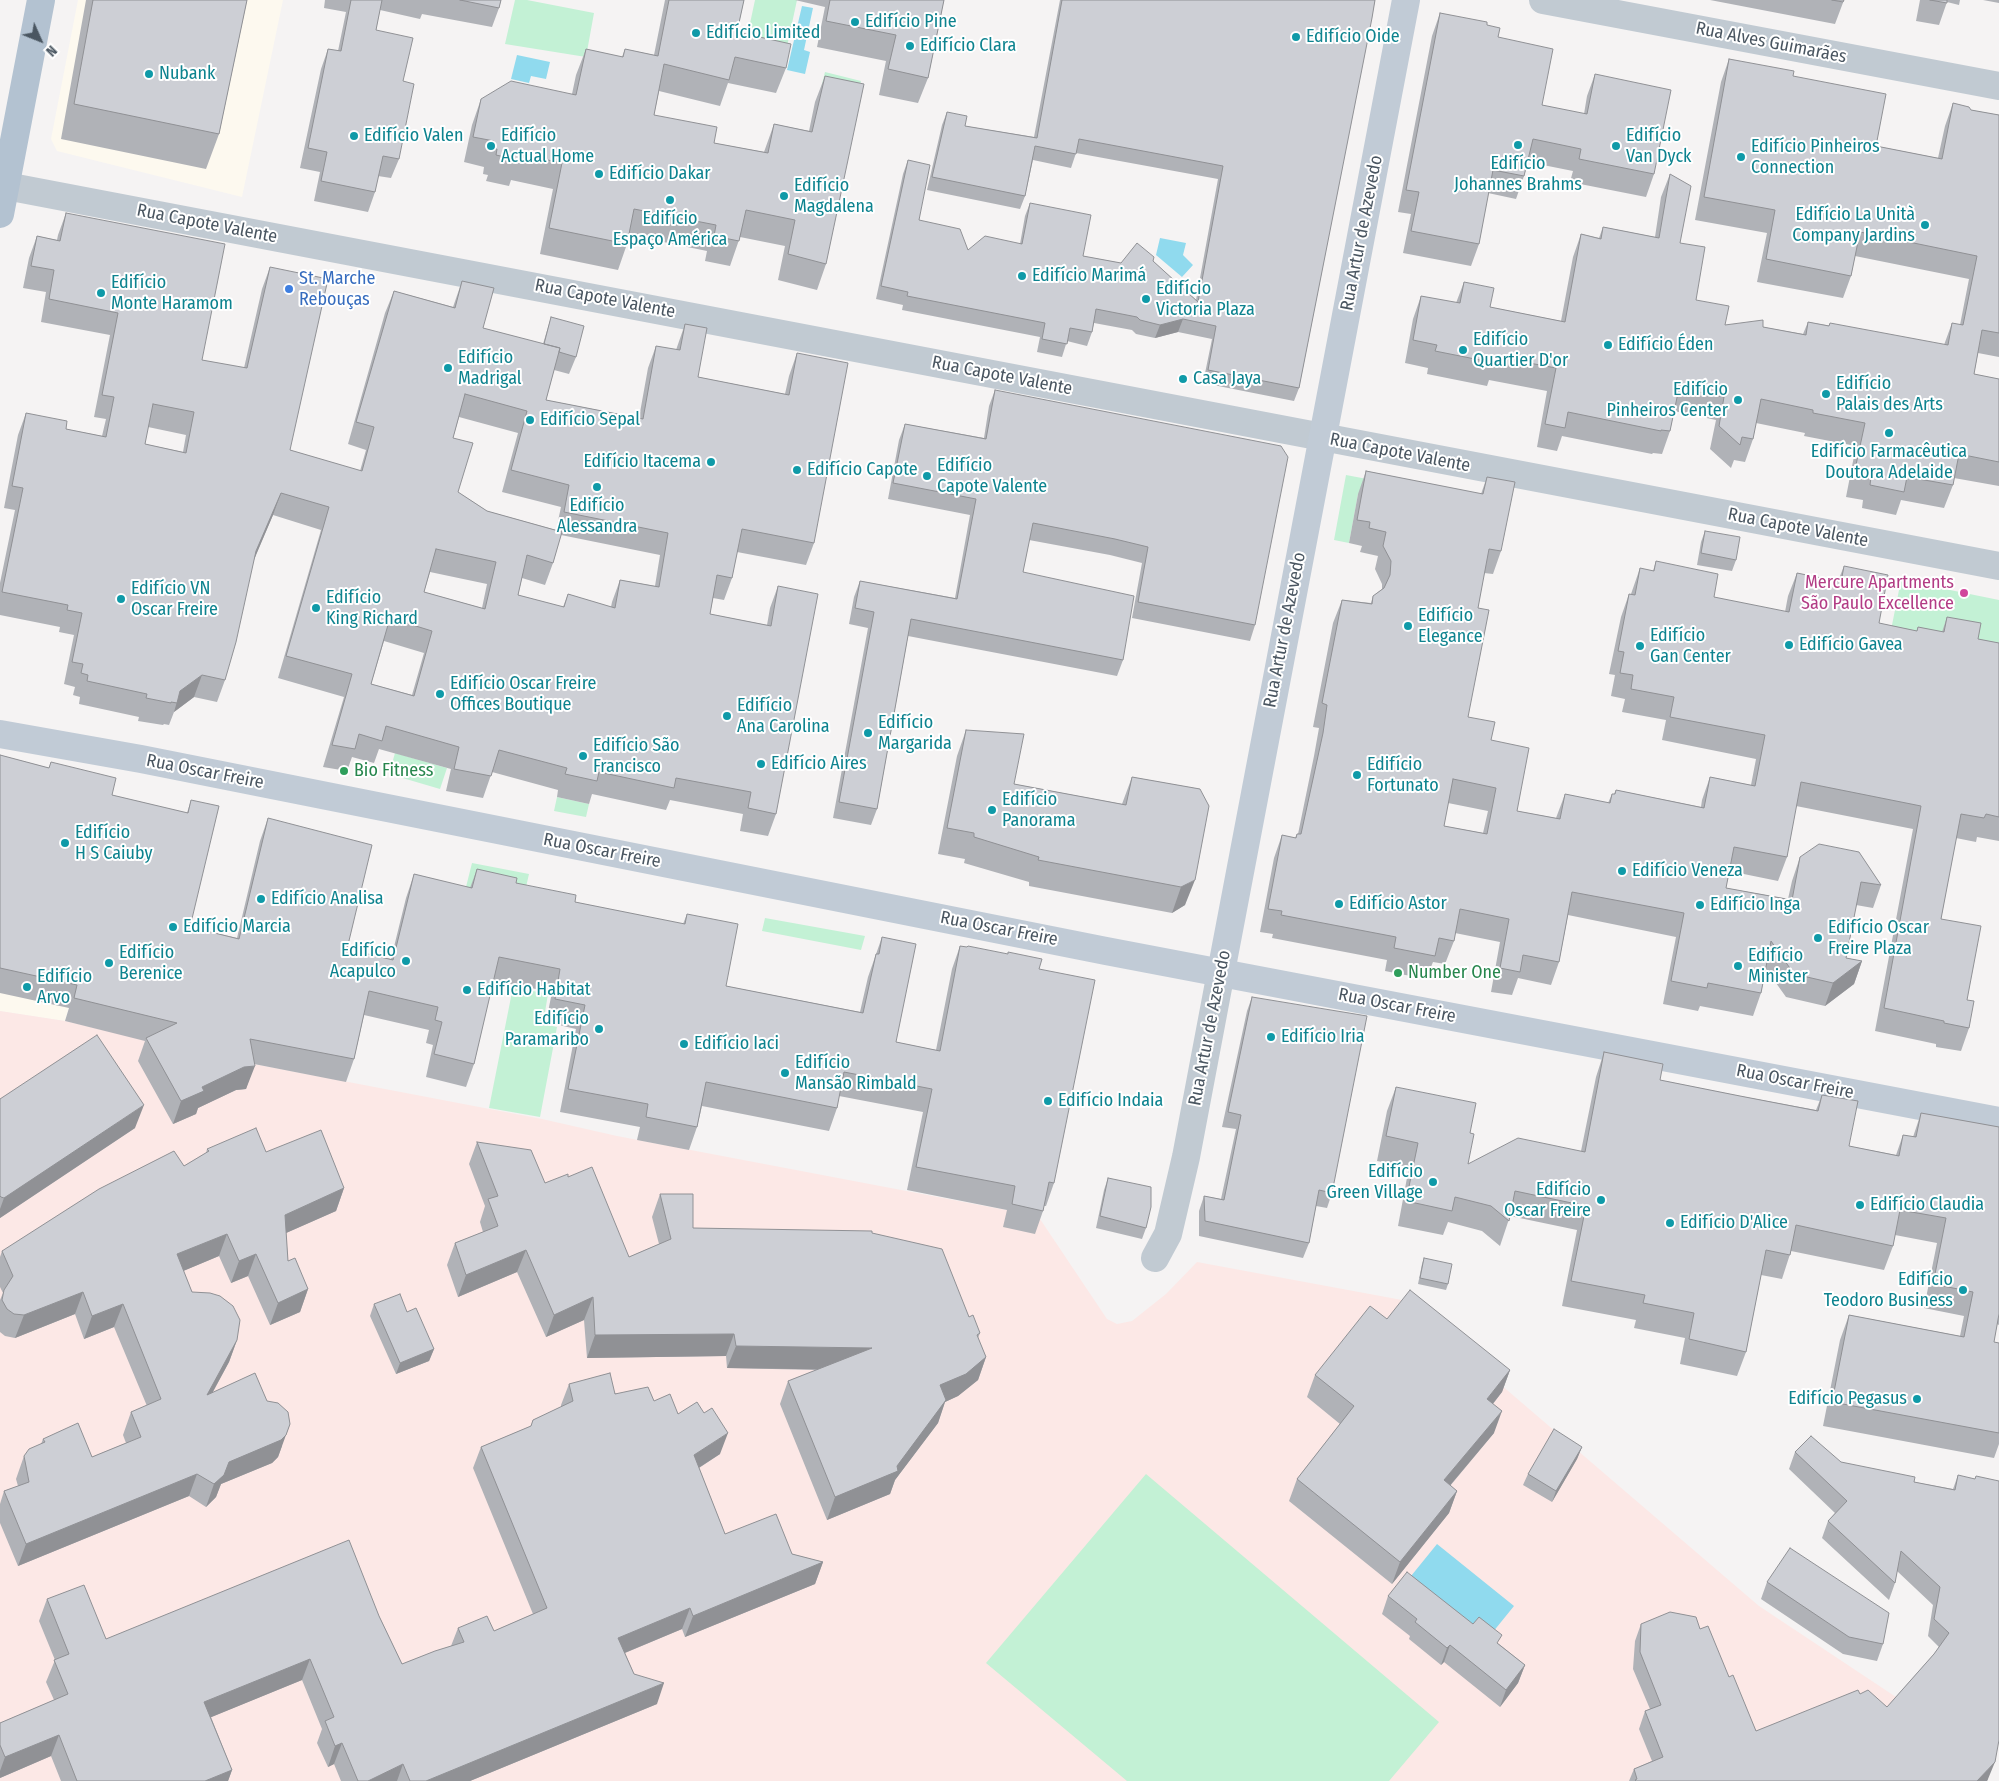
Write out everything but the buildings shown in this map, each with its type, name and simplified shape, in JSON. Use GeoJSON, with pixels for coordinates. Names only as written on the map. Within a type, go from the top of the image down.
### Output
{"type":"FeatureCollection","features":[{"type":"Feature","properties":{"kind":"main road"},"geometry":{"type":"LineString","coordinates":[[0,214],[41,0]]}},
{"type":"Feature","properties":{"kind":"street","name":"Rua Artur de Azevedo"},"geometry":{"type":"LineString","coordinates":[[1156,1258],[1168,1234],[1186,1157],[1406,0]]}},
{"type":"Feature","properties":{"kind":"street","name":"Rua Alves Guimarães"},"geometry":{"type":"LineString","coordinates":[[1543,0],[1999,86]]}},
{"type":"Feature","properties":{"kind":"street","name":"Rua Capote Valente"},"geometry":{"type":"LineString","coordinates":[[6,186],[393,258],[1322,438],[1999,566]]}},
{"type":"Feature","properties":{"kind":"street","name":"Rua Oscar Freire"},"geometry":{"type":"LineString","coordinates":[[0,734],[141,759],[1221,972],[1999,1121]]}},
{"type":"Feature","properties":{"kind":"shaded area","name":"Nubank"},"geometry":{"type":"Polygon","coordinates":[[[78,0],[283,0],[242,197],[57,151],[51,139],[78,0]]]}},
{"type":"Feature","properties":{"kind":"shaded area"},"geometry":{"type":"Polygon","coordinates":[[[0,950],[80,966],[65,1021],[0,1011],[0,950]]]}},
{"type":"Feature","properties":{"kind":"shaded area"},"geometry":{"type":"Polygon","coordinates":[[[0,1011],[65,1021],[228,1059],[542,1119],[617,1136],[1038,1216],[1107,1319],[1117,1324],[1132,1321],[1166,1294],[1197,1262],[1402,1300],[1759,1606],[1902,1701],[1986,1781],[0,1781],[0,1011]]]}},
{"type":"Feature","properties":{"kind":"green space"},"geometry":{"type":"Polygon","coordinates":[[[515,0],[527,0],[594,13],[586,57],[505,44],[515,0]]]}},
{"type":"Feature","properties":{"kind":"green space"},"geometry":{"type":"Polygon","coordinates":[[[755,0],[797,0],[782,70],[742,61],[755,0]]]}},
{"type":"Feature","properties":{"kind":"green space"},"geometry":{"type":"Polygon","coordinates":[[[825,72],[861,81],[856,101],[820,92],[825,72]]]}},
{"type":"Feature","properties":{"kind":"green space"},"geometry":{"type":"Polygon","coordinates":[[[1346,475],[1478,500],[1358,494],[1349,543],[1334,540],[1346,475]]]}},
{"type":"Feature","properties":{"kind":"green space"},"geometry":{"type":"Polygon","coordinates":[[[1901,580],[1999,600],[1999,652],[1891,630],[1901,580]]]}},
{"type":"Feature","properties":{"kind":"green space"},"geometry":{"type":"Polygon","coordinates":[[[395,753],[447,768],[440,789],[389,774],[395,753]]]}},
{"type":"Feature","properties":{"kind":"green space"},"geometry":{"type":"Polygon","coordinates":[[[557,797],[589,804],[586,817],[554,811],[557,797]]]}},
{"type":"Feature","properties":{"kind":"green space"},"geometry":{"type":"Polygon","coordinates":[[[472,863],[529,874],[523,900],[466,887],[472,863]]]}},
{"type":"Feature","properties":{"kind":"green space"},"geometry":{"type":"Polygon","coordinates":[[[765,918],[865,936],[861,950],[762,931],[765,918]]]}},
{"type":"Feature","properties":{"kind":"green space"},"geometry":{"type":"Polygon","coordinates":[[[513,987],[548,994],[543,1024],[557,1027],[540,1117],[489,1108],[513,987]]]}},
{"type":"Feature","properties":{"kind":"green space"},"geometry":{"type":"Polygon","coordinates":[[[1146,1474],[1439,1722],[1389,1781],[1127,1781],[986,1663],[1146,1474]]]}},
{"type":"Feature","properties":{"kind":"water"},"geometry":{"type":"Polygon","coordinates":[[[802,6],[813,8],[804,50],[810,52],[805,74],[787,70],[802,6]]]}},
{"type":"Feature","properties":{"kind":"water"},"geometry":{"type":"Polygon","coordinates":[[[517,55],[550,62],[546,79],[531,76],[529,83],[511,79],[517,55]]]}},
{"type":"Feature","properties":{"kind":"water"},"geometry":{"type":"Polygon","coordinates":[[[1160,238],[1186,243],[1183,255],[1193,265],[1182,277],[1156,255],[1160,238]]]}},
{"type":"Feature","properties":{"kind":"water"},"geometry":{"type":"Polygon","coordinates":[[[1437,1544],[1514,1606],[1484,1643],[1407,1581],[1437,1544]]]}},
{"type":"Feature","properties":{"kind":"place","name":"Edifício Pine"},"geometry":{"type":"Point","coordinates":[855,22]}},
{"type":"Feature","properties":{"kind":"place","name":"Edifício Limited"},"geometry":{"type":"Point","coordinates":[696,33]}},
{"type":"Feature","properties":{"kind":"place","name":"Edifício Oide"},"geometry":{"type":"Point","coordinates":[1296,37]}},
{"type":"Feature","properties":{"kind":"place","name":"Edifício Clara"},"geometry":{"type":"Point","coordinates":[910,46]}},
{"type":"Feature","properties":{"kind":"place","name":"Nubank"},"geometry":{"type":"Point","coordinates":[149,74]}},
{"type":"Feature","properties":{"kind":"place","name":"Edifício Valen"},"geometry":{"type":"Point","coordinates":[354,136]}},
{"type":"Feature","properties":{"kind":"place","name":"Edifício Johannes Brahms"},"geometry":{"type":"Point","coordinates":[1518,145]}},
{"type":"Feature","properties":{"kind":"place","name":"Edifício Actual Home"},"geometry":{"type":"Point","coordinates":[491,146]}},
{"type":"Feature","properties":{"kind":"place","name":"Edifício Van Dyck"},"geometry":{"type":"Point","coordinates":[1616,146]}},
{"type":"Feature","properties":{"kind":"place","name":"Edifício Pinheiros Connection"},"geometry":{"type":"Point","coordinates":[1741,157]}},
{"type":"Feature","properties":{"kind":"place","name":"Edifício Dakar"},"geometry":{"type":"Point","coordinates":[599,174]}},
{"type":"Feature","properties":{"kind":"place","name":"Edifício Magdalena"},"geometry":{"type":"Point","coordinates":[784,196]}},
{"type":"Feature","properties":{"kind":"place","name":"Edifício Espaço América"},"geometry":{"type":"Point","coordinates":[670,200]}},
{"type":"Feature","properties":{"kind":"place","name":"Edifício La Unità Company Jardins"},"geometry":{"type":"Point","coordinates":[1925,225]}},
{"type":"Feature","properties":{"kind":"place","name":"Edifício Marimá"},"geometry":{"type":"Point","coordinates":[1022,276]}},
{"type":"Feature","properties":{"kind":"place","name":"St. Marche Rebouças"},"geometry":{"type":"Point","coordinates":[289,289]}},
{"type":"Feature","properties":{"kind":"place","name":"Edifício Monte Haramom"},"geometry":{"type":"Point","coordinates":[101,293]}},
{"type":"Feature","properties":{"kind":"place","name":"Edifício Victoria Plaza"},"geometry":{"type":"Point","coordinates":[1146,299]}},
{"type":"Feature","properties":{"kind":"place","name":"Edifício Éden"},"geometry":{"type":"Point","coordinates":[1608,345]}},
{"type":"Feature","properties":{"kind":"place","name":"Edifício Quartier D'or"},"geometry":{"type":"Point","coordinates":[1463,350]}},
{"type":"Feature","properties":{"kind":"place","name":"Edifício Madrigal"},"geometry":{"type":"Point","coordinates":[448,368]}},
{"type":"Feature","properties":{"kind":"place","name":"Casa Jaya"},"geometry":{"type":"Point","coordinates":[1183,379]}},
{"type":"Feature","properties":{"kind":"place","name":"Edifício Palais des Arts"},"geometry":{"type":"Point","coordinates":[1826,394]}},
{"type":"Feature","properties":{"kind":"place","name":"Edifício Pinheiros Center"},"geometry":{"type":"Point","coordinates":[1738,400]}},
{"type":"Feature","properties":{"kind":"place","name":"Edifício Sepal"},"geometry":{"type":"Point","coordinates":[530,420]}},
{"type":"Feature","properties":{"kind":"place","name":"Edifício Farmacêutica Doutora Adelaide"},"geometry":{"type":"Point","coordinates":[1889,433]}},
{"type":"Feature","properties":{"kind":"place","name":"Edifício Itacema"},"geometry":{"type":"Point","coordinates":[711,462]}},
{"type":"Feature","properties":{"kind":"place","name":"Edifício Capote"},"geometry":{"type":"Point","coordinates":[797,470]}},
{"type":"Feature","properties":{"kind":"place","name":"Edifício Capote Valente"},"geometry":{"type":"Point","coordinates":[927,476]}},
{"type":"Feature","properties":{"kind":"place","name":"Edifício Alessandra"},"geometry":{"type":"Point","coordinates":[597,487]}},
{"type":"Feature","properties":{"kind":"place","name":"Mercure Apartments São Paulo Excellence"},"geometry":{"type":"Point","coordinates":[1964,593]}},
{"type":"Feature","properties":{"kind":"place","name":"Edifício VN Oscar Freire"},"geometry":{"type":"Point","coordinates":[121,599]}},
{"type":"Feature","properties":{"kind":"place","name":"Edifício King Richard"},"geometry":{"type":"Point","coordinates":[316,608]}},
{"type":"Feature","properties":{"kind":"place","name":"Edifício Elegance"},"geometry":{"type":"Point","coordinates":[1408,626]}},
{"type":"Feature","properties":{"kind":"place","name":"Edifício Gavea"},"geometry":{"type":"Point","coordinates":[1789,645]}},
{"type":"Feature","properties":{"kind":"place","name":"Edifício Gan Center"},"geometry":{"type":"Point","coordinates":[1640,646]}},
{"type":"Feature","properties":{"kind":"place","name":"Edifício Oscar Freire Offices Boutique"},"geometry":{"type":"Point","coordinates":[440,694]}},
{"type":"Feature","properties":{"kind":"place","name":"Edifício Ana Carolina"},"geometry":{"type":"Point","coordinates":[727,716]}},
{"type":"Feature","properties":{"kind":"place","name":"Edifício Margarida"},"geometry":{"type":"Point","coordinates":[868,733]}},
{"type":"Feature","properties":{"kind":"place","name":"Edifício São Francisco"},"geometry":{"type":"Point","coordinates":[583,756]}},
{"type":"Feature","properties":{"kind":"place","name":"Edifício Aires"},"geometry":{"type":"Point","coordinates":[761,764]}},
{"type":"Feature","properties":{"kind":"place","name":"Bio Fitness"},"geometry":{"type":"Point","coordinates":[344,771]}},
{"type":"Feature","properties":{"kind":"place","name":"Edifício Fortunato"},"geometry":{"type":"Point","coordinates":[1357,775]}},
{"type":"Feature","properties":{"kind":"place","name":"Edifício Panorama"},"geometry":{"type":"Point","coordinates":[992,810]}},
{"type":"Feature","properties":{"kind":"place","name":"Edifício H S Caiuby"},"geometry":{"type":"Point","coordinates":[65,843]}},
{"type":"Feature","properties":{"kind":"place","name":"Edifício Veneza"},"geometry":{"type":"Point","coordinates":[1622,871]}},
{"type":"Feature","properties":{"kind":"place","name":"Edifício Analisa"},"geometry":{"type":"Point","coordinates":[261,899]}},
{"type":"Feature","properties":{"kind":"place","name":"Edifício Astor"},"geometry":{"type":"Point","coordinates":[1339,904]}},
{"type":"Feature","properties":{"kind":"place","name":"Edifício Inga"},"geometry":{"type":"Point","coordinates":[1700,905]}},
{"type":"Feature","properties":{"kind":"place","name":"Edifício Marcia"},"geometry":{"type":"Point","coordinates":[173,927]}},
{"type":"Feature","properties":{"kind":"place","name":"Edifício Oscar Freire Plaza"},"geometry":{"type":"Point","coordinates":[1818,938]}},
{"type":"Feature","properties":{"kind":"place","name":"Edifício Acapulco"},"geometry":{"type":"Point","coordinates":[406,961]}},
{"type":"Feature","properties":{"kind":"place","name":"Edifício Berenice"},"geometry":{"type":"Point","coordinates":[109,963]}},
{"type":"Feature","properties":{"kind":"place","name":"Edifício Minister"},"geometry":{"type":"Point","coordinates":[1738,966]}},
{"type":"Feature","properties":{"kind":"place","name":"Number One"},"geometry":{"type":"Point","coordinates":[1398,973]}},
{"type":"Feature","properties":{"kind":"place","name":"Edifício Arvo"},"geometry":{"type":"Point","coordinates":[27,987]}},
{"type":"Feature","properties":{"kind":"place","name":"Edifício Habitat"},"geometry":{"type":"Point","coordinates":[467,990]}},
{"type":"Feature","properties":{"kind":"place","name":"Edifício Paramaribo"},"geometry":{"type":"Point","coordinates":[599,1029]}},
{"type":"Feature","properties":{"kind":"place","name":"Edifício Iria"},"geometry":{"type":"Point","coordinates":[1271,1037]}},
{"type":"Feature","properties":{"kind":"place","name":"Edifício Iaci"},"geometry":{"type":"Point","coordinates":[684,1044]}},
{"type":"Feature","properties":{"kind":"place","name":"Edifício Mansão Rimbald"},"geometry":{"type":"Point","coordinates":[785,1073]}},
{"type":"Feature","properties":{"kind":"place","name":"Edifício Indaia"},"geometry":{"type":"Point","coordinates":[1048,1101]}},
{"type":"Feature","properties":{"kind":"place","name":"Edifício Green Village"},"geometry":{"type":"Point","coordinates":[1433,1182]}},
{"type":"Feature","properties":{"kind":"place","name":"Edifício Oscar Freire"},"geometry":{"type":"Point","coordinates":[1601,1200]}},
{"type":"Feature","properties":{"kind":"place","name":"Edifício Claudia"},"geometry":{"type":"Point","coordinates":[1860,1205]}},
{"type":"Feature","properties":{"kind":"place","name":"Edifício D'Alice"},"geometry":{"type":"Point","coordinates":[1670,1223]}},
{"type":"Feature","properties":{"kind":"place","name":"Edifício Teodoro Business"},"geometry":{"type":"Point","coordinates":[1963,1290]}},
{"type":"Feature","properties":{"kind":"place","name":"Edifício Pegasus"},"geometry":{"type":"Point","coordinates":[1917,1399]}}]}
